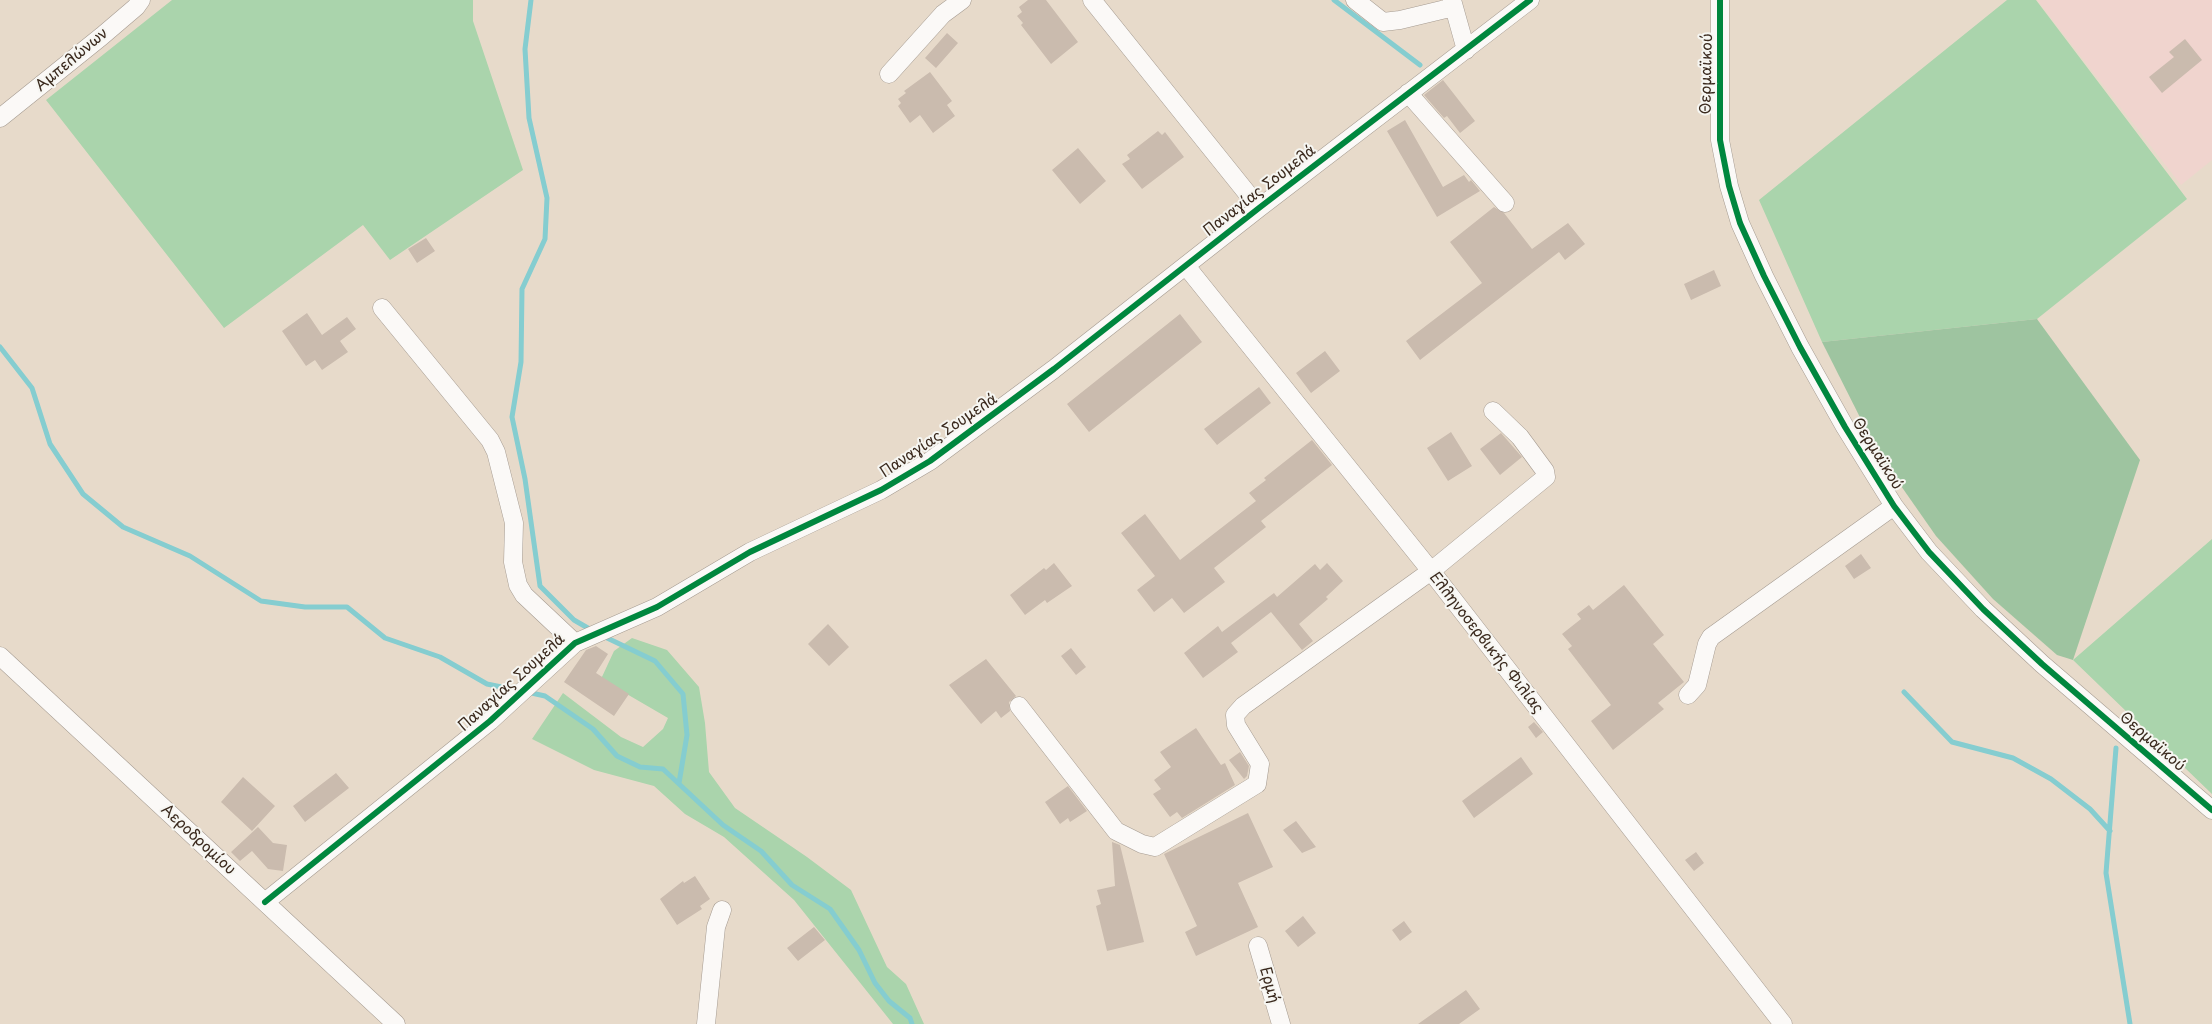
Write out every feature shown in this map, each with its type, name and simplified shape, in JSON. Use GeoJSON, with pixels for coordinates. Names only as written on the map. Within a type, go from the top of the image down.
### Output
{"type":"FeatureCollection","features":[{"type":"Feature","properties":{"kind":"street","name":"Αμπελώνων"},"geometry":{"type":"LineString","coordinates":[[0,118],[102,36],[141,0]]}},
{"type":"Feature","properties":{"kind":"street"},"geometry":{"type":"LineString","coordinates":[[889,74],[943,14],[962,0]]}},
{"type":"Feature","properties":{"kind":"street"},"geometry":{"type":"LineString","coordinates":[[1092,0],[1259,208]]}},
{"type":"Feature","properties":{"kind":"street"},"geometry":{"type":"LineString","coordinates":[[1355,0],[1383,22],[1400,20],[1453,4],[1466,50]]}},
{"type":"Feature","properties":{"kind":"street","name":"Παναγίας Σουμελά"},"geometry":{"type":"LineString","coordinates":[[266,902],[490,721],[582,640],[656,607],[724,566],[780,536],[903,478],[986,421],[1530,0]]}},
{"type":"Feature","properties":{"kind":"street","name":"Θερμαϊκού"},"geometry":{"type":"LineString","coordinates":[[1720,0],[1720,140],[1729,186],[1740,223],[1764,276],[1800,347],[1845,428],[1894,506],[1929,552],[1983,608],[2042,664],[2212,810]]}},
{"type":"Feature","properties":{"kind":"street"},"geometry":{"type":"LineString","coordinates":[[1408,93],[1505,204]]}},
{"type":"Feature","properties":{"kind":"street","name":"Ελληνοσερβικής Φιλίας"},"geometry":{"type":"LineString","coordinates":[[1186,266],[1431,570],[1783,1024]]}},
{"type":"Feature","properties":{"kind":"street"},"geometry":{"type":"LineString","coordinates":[[382,308],[490,440],[496,452],[514,523],[513,562],[518,585],[524,595],[582,640]]}},
{"type":"Feature","properties":{"kind":"street"},"geometry":{"type":"LineString","coordinates":[[1019,706],[1116,831],[1142,844],[1155,847],[1257,784],[1260,764],[1236,725],[1236,715],[1243,706],[1431,570],[1546,477],[1545,471],[1520,437],[1493,411]]}},
{"type":"Feature","properties":{"kind":"street"},"geometry":{"type":"LineString","coordinates":[[1688,695],[1697,685],[1707,644],[1711,637],[1894,506]]}},
{"type":"Feature","properties":{"kind":"street","name":"Αεροδρομίου"},"geometry":{"type":"LineString","coordinates":[[0,656],[396,1024]]}},
{"type":"Feature","properties":{"kind":"street"},"geometry":{"type":"LineString","coordinates":[[706,1024],[716,927],[722,910]]}},
{"type":"Feature","properties":{"kind":"street","name":"Ερμή"},"geometry":{"type":"LineString","coordinates":[[1258,946],[1281,1024]]}},
{"type":"Feature","properties":{"kind":"shaded area"},"geometry":{"type":"Polygon","coordinates":[[[2037,0],[2212,0],[2212,160],[2181,185],[2037,0]]]}},
{"type":"Feature","properties":{"kind":"green space"},"geometry":{"type":"Polygon","coordinates":[[[172,0],[473,0],[473,21],[523,170],[390,260],[363,225],[224,328],[46,100],[172,0]]]}},
{"type":"Feature","properties":{"kind":"green space"},"geometry":{"type":"Polygon","coordinates":[[[2007,0],[2036,0],[2187,199],[2037,319],[1822,342],[1759,200],[2007,0]]]}},
{"type":"Feature","properties":{"kind":"green space"},"geometry":{"type":"Polygon","coordinates":[[[2037,319],[2140,460],[2073,660],[2057,655],[1993,599],[1936,536],[1878,453],[1822,342],[2037,319]]]}},
{"type":"Feature","properties":{"kind":"green space"},"geometry":{"type":"Polygon","coordinates":[[[2212,539],[2212,794],[2073,660],[2212,539]]]}},
{"type":"Feature","properties":{"kind":"green space"},"geometry":{"type":"Polygon","coordinates":[[[632,638],[667,650],[699,687],[705,723],[709,772],[735,808],[807,857],[851,890],[887,967],[906,984],[924,1024],[893,1024],[794,900],[724,837],[685,814],[654,786],[594,770],[532,739],[563,693],[621,737],[643,747],[663,729],[668,718],[601,679],[614,651],[632,638]]]}},
{"type":"Feature","properties":{"kind":"building"},"geometry":{"type":"Polygon","coordinates":[[[1028,0],[1046,0],[1078,42],[1051,64],[1021,25],[1023,23],[1017,16],[1022,12],[1019,7],[1028,0]]]}},
{"type":"Feature","properties":{"kind":"building"},"geometry":{"type":"Polygon","coordinates":[[[947,33],[958,43],[936,68],[925,58],[947,33]]]}},
{"type":"Feature","properties":{"kind":"building"},"geometry":{"type":"Polygon","coordinates":[[[2185,39],[2202,60],[2162,93],[2149,77],[2174,57],[2169,52],[2185,39]]]}},
{"type":"Feature","properties":{"kind":"building"},"geometry":{"type":"Polygon","coordinates":[[[930,72],[952,101],[947,105],[955,116],[933,133],[920,115],[910,123],[898,106],[901,103],[898,99],[906,93],[904,91],[930,72]]]}},
{"type":"Feature","properties":{"kind":"building"},"geometry":{"type":"Polygon","coordinates":[[[1443,80],[1475,121],[1460,133],[1447,116],[1444,118],[1424,95],[1443,80]]]}},
{"type":"Feature","properties":{"kind":"building"},"geometry":{"type":"Polygon","coordinates":[[[1405,120],[1443,187],[1464,175],[1480,191],[1437,217],[1387,131],[1405,120]]]}},
{"type":"Feature","properties":{"kind":"building"},"geometry":{"type":"Polygon","coordinates":[[[1158,131],[1162,135],[1165,132],[1184,157],[1142,189],[1122,164],[1130,159],[1127,155],[1158,131]]]}},
{"type":"Feature","properties":{"kind":"building"},"geometry":{"type":"Polygon","coordinates":[[[1078,148],[1106,181],[1080,204],[1052,170],[1078,148]]]}},
{"type":"Feature","properties":{"kind":"building"},"geometry":{"type":"Polygon","coordinates":[[[1494,207],[1504,213],[1532,249],[1568,223],[1585,244],[1565,260],[1559,252],[1420,360],[1406,341],[1482,283],[1450,242],[1494,207]]]}},
{"type":"Feature","properties":{"kind":"building"},"geometry":{"type":"Polygon","coordinates":[[[426,238],[435,251],[417,263],[408,249],[426,238]]]}},
{"type":"Feature","properties":{"kind":"building"},"geometry":{"type":"Polygon","coordinates":[[[1714,270],[1721,286],[1691,300],[1684,284],[1714,270]]]}},
{"type":"Feature","properties":{"kind":"building"},"geometry":{"type":"Polygon","coordinates":[[[307,313],[322,335],[347,317],[356,329],[340,341],[348,352],[322,370],[315,360],[306,366],[282,331],[307,313]]]}},
{"type":"Feature","properties":{"kind":"building"},"geometry":{"type":"Polygon","coordinates":[[[1180,314],[1202,342],[1089,432],[1067,404],[1180,314]]]}},
{"type":"Feature","properties":{"kind":"building"},"geometry":{"type":"Polygon","coordinates":[[[1325,351],[1340,371],[1311,393],[1296,373],[1325,351]]]}},
{"type":"Feature","properties":{"kind":"building"},"geometry":{"type":"Polygon","coordinates":[[[1259,387],[1271,403],[1217,445],[1204,429],[1259,387]]]}},
{"type":"Feature","properties":{"kind":"building"},"geometry":{"type":"Polygon","coordinates":[[[1451,432],[1472,466],[1448,481],[1427,448],[1451,432]]]}},
{"type":"Feature","properties":{"kind":"building"},"geometry":{"type":"Polygon","coordinates":[[[1501,433],[1522,457],[1500,475],[1480,449],[1501,433]]]}},
{"type":"Feature","properties":{"kind":"building"},"geometry":{"type":"Polygon","coordinates":[[[1312,440],[1332,465],[1261,521],[1266,527],[1214,568],[1225,582],[1184,613],[1172,598],[1154,612],[1137,590],[1155,576],[1121,533],[1145,514],[1180,560],[1256,501],[1249,493],[1266,480],[1264,478],[1312,440]]]}},
{"type":"Feature","properties":{"kind":"building"},"geometry":{"type":"Polygon","coordinates":[[[1861,554],[1871,568],[1854,579],[1845,566],[1861,554]]]}},
{"type":"Feature","properties":{"kind":"building"},"geometry":{"type":"Polygon","coordinates":[[[1054,563],[1072,586],[1047,603],[1045,600],[1025,615],[1010,595],[1044,568],[1046,570],[1054,563]]]}},
{"type":"Feature","properties":{"kind":"building"},"geometry":{"type":"Polygon","coordinates":[[[1327,563],[1343,581],[1326,597],[1328,599],[1299,624],[1313,641],[1302,650],[1271,612],[1231,643],[1238,652],[1203,678],[1184,653],[1218,626],[1222,632],[1274,593],[1277,597],[1315,564],[1320,570],[1327,563]]]}},
{"type":"Feature","properties":{"kind":"building"},"geometry":{"type":"Polygon","coordinates":[[[1624,585],[1664,635],[1653,644],[1684,682],[1658,703],[1664,709],[1613,750],[1591,721],[1611,705],[1568,649],[1572,646],[1562,634],[1581,619],[1577,614],[1589,605],[1593,610],[1624,585]]]}},
{"type":"Feature","properties":{"kind":"building"},"geometry":{"type":"Polygon","coordinates":[[[828,624],[849,647],[829,666],[808,644],[828,624]]]}},
{"type":"Feature","properties":{"kind":"building"},"geometry":{"type":"Polygon","coordinates":[[[596,646],[608,654],[596,673],[629,694],[614,716],[564,682],[586,650],[596,646]]]}},
{"type":"Feature","properties":{"kind":"building"},"geometry":{"type":"Polygon","coordinates":[[[1071,648],[1086,667],[1076,675],[1061,656],[1071,648]]]}},
{"type":"Feature","properties":{"kind":"building"},"geometry":{"type":"Polygon","coordinates":[[[986,659],[1016,696],[1009,702],[1010,711],[1001,718],[996,711],[981,724],[949,685],[986,659]]]}},
{"type":"Feature","properties":{"kind":"building"},"geometry":{"type":"Polygon","coordinates":[[[1534,722],[1543,732],[1536,738],[1528,727],[1534,722]]]}},
{"type":"Feature","properties":{"kind":"building"},"geometry":{"type":"Polygon","coordinates":[[[1196,728],[1221,765],[1225,763],[1235,785],[1182,818],[1177,812],[1170,817],[1153,794],[1161,789],[1154,780],[1171,767],[1160,752],[1196,728]]]}},
{"type":"Feature","properties":{"kind":"building"},"geometry":{"type":"Polygon","coordinates":[[[1240,752],[1249,766],[1247,776],[1244,779],[1229,760],[1240,752]]]}},
{"type":"Feature","properties":{"kind":"building"},"geometry":{"type":"Polygon","coordinates":[[[1521,757],[1533,774],[1474,818],[1462,801],[1521,757]]]}},
{"type":"Feature","properties":{"kind":"building"},"geometry":{"type":"Polygon","coordinates":[[[336,773],[349,788],[305,822],[293,806],[336,773]]]}},
{"type":"Feature","properties":{"kind":"building"},"geometry":{"type":"Polygon","coordinates":[[[243,777],[275,806],[252,831],[221,802],[243,777]]]}},
{"type":"Feature","properties":{"kind":"building"},"geometry":{"type":"Polygon","coordinates":[[[1068,786],[1087,811],[1070,822],[1068,818],[1060,824],[1045,802],[1068,786]]]}},
{"type":"Feature","properties":{"kind":"building"},"geometry":{"type":"Polygon","coordinates":[[[1248,813],[1273,867],[1238,883],[1258,927],[1196,956],[1185,932],[1197,926],[1164,854],[1248,813]]]}},
{"type":"Feature","properties":{"kind":"building"},"geometry":{"type":"Polygon","coordinates":[[[1296,821],[1316,847],[1302,853],[1283,830],[1296,821]]]}},
{"type":"Feature","properties":{"kind":"building"},"geometry":{"type":"Polygon","coordinates":[[[258,827],[273,843],[287,845],[283,871],[268,869],[252,851],[240,861],[231,852],[258,827]]]}},
{"type":"Feature","properties":{"kind":"building"},"geometry":{"type":"Polygon","coordinates":[[[1112,842],[1120,845],[1144,942],[1107,951],[1096,906],[1101,904],[1097,890],[1115,886],[1112,842]]]}},
{"type":"Feature","properties":{"kind":"building"},"geometry":{"type":"Polygon","coordinates":[[[1696,852],[1704,863],[1694,871],[1685,860],[1696,852]]]}},
{"type":"Feature","properties":{"kind":"building"},"geometry":{"type":"Polygon","coordinates":[[[695,876],[710,899],[700,906],[702,909],[677,925],[660,899],[683,881],[684,883],[695,876]]]}},
{"type":"Feature","properties":{"kind":"building"},"geometry":{"type":"Polygon","coordinates":[[[1303,916],[1316,933],[1298,947],[1285,931],[1303,916]]]}},
{"type":"Feature","properties":{"kind":"building"},"geometry":{"type":"Polygon","coordinates":[[[1404,921],[1412,932],[1400,941],[1392,930],[1404,921]]]}},
{"type":"Feature","properties":{"kind":"building"},"geometry":{"type":"Polygon","coordinates":[[[814,927],[825,940],[798,961],[787,948],[814,927]]]}},
{"type":"Feature","properties":{"kind":"building"},"geometry":{"type":"Polygon","coordinates":[[[1466,990],[1480,1009],[1459,1024],[1418,1024],[1466,990]]]}},
{"type":"Feature","properties":{"kind":"waterway"},"geometry":{"type":"LineString","coordinates":[[531,0],[525,49],[529,118],[547,198],[545,239],[522,289],[521,362],[512,417],[525,479],[540,586],[574,620],[593,631]]}},
{"type":"Feature","properties":{"kind":"waterway"},"geometry":{"type":"LineString","coordinates":[[1334,0],[1420,65]]}},
{"type":"Feature","properties":{"kind":"waterway"},"geometry":{"type":"LineString","coordinates":[[0,347],[32,388],[50,444],[83,494],[123,527],[190,556],[261,601],[305,607],[347,607],[385,638],[440,657],[487,684],[516,690]]}},
{"type":"Feature","properties":{"kind":"waterway"},"geometry":{"type":"LineString","coordinates":[[603,636],[655,661],[683,694],[687,735],[679,783]]}},
{"type":"Feature","properties":{"kind":"waterway"},"geometry":{"type":"LineString","coordinates":[[527,692],[545,696],[593,729],[617,756],[640,767],[663,769],[723,825],[761,851],[792,885],[830,909],[859,950],[875,983],[889,1001],[910,1018],[912,1024]]}},
{"type":"Feature","properties":{"kind":"waterway"},"geometry":{"type":"LineString","coordinates":[[1904,692],[1952,742],[2013,758],[2051,779],[2090,809],[2110,831]]}},
{"type":"Feature","properties":{"kind":"waterway"},"geometry":{"type":"LineString","coordinates":[[2116,748],[2106,873],[2130,1024]]}},
{"type":"Feature","properties":{"kind":"cycle path"},"geometry":{"type":"LineString","coordinates":[[265,902],[490,721],[575,643],[657,607],[750,552],[881,490],[930,461],[1054,369],[1259,208],[1530,0]]}},
{"type":"Feature","properties":{"kind":"cycle path"},"geometry":{"type":"LineString","coordinates":[[1720,0],[1720,140],[1729,186],[1740,223],[1764,276],[1800,347],[1845,427],[1894,506],[1929,552],[1983,609],[2042,664],[2212,810]]}}]}
